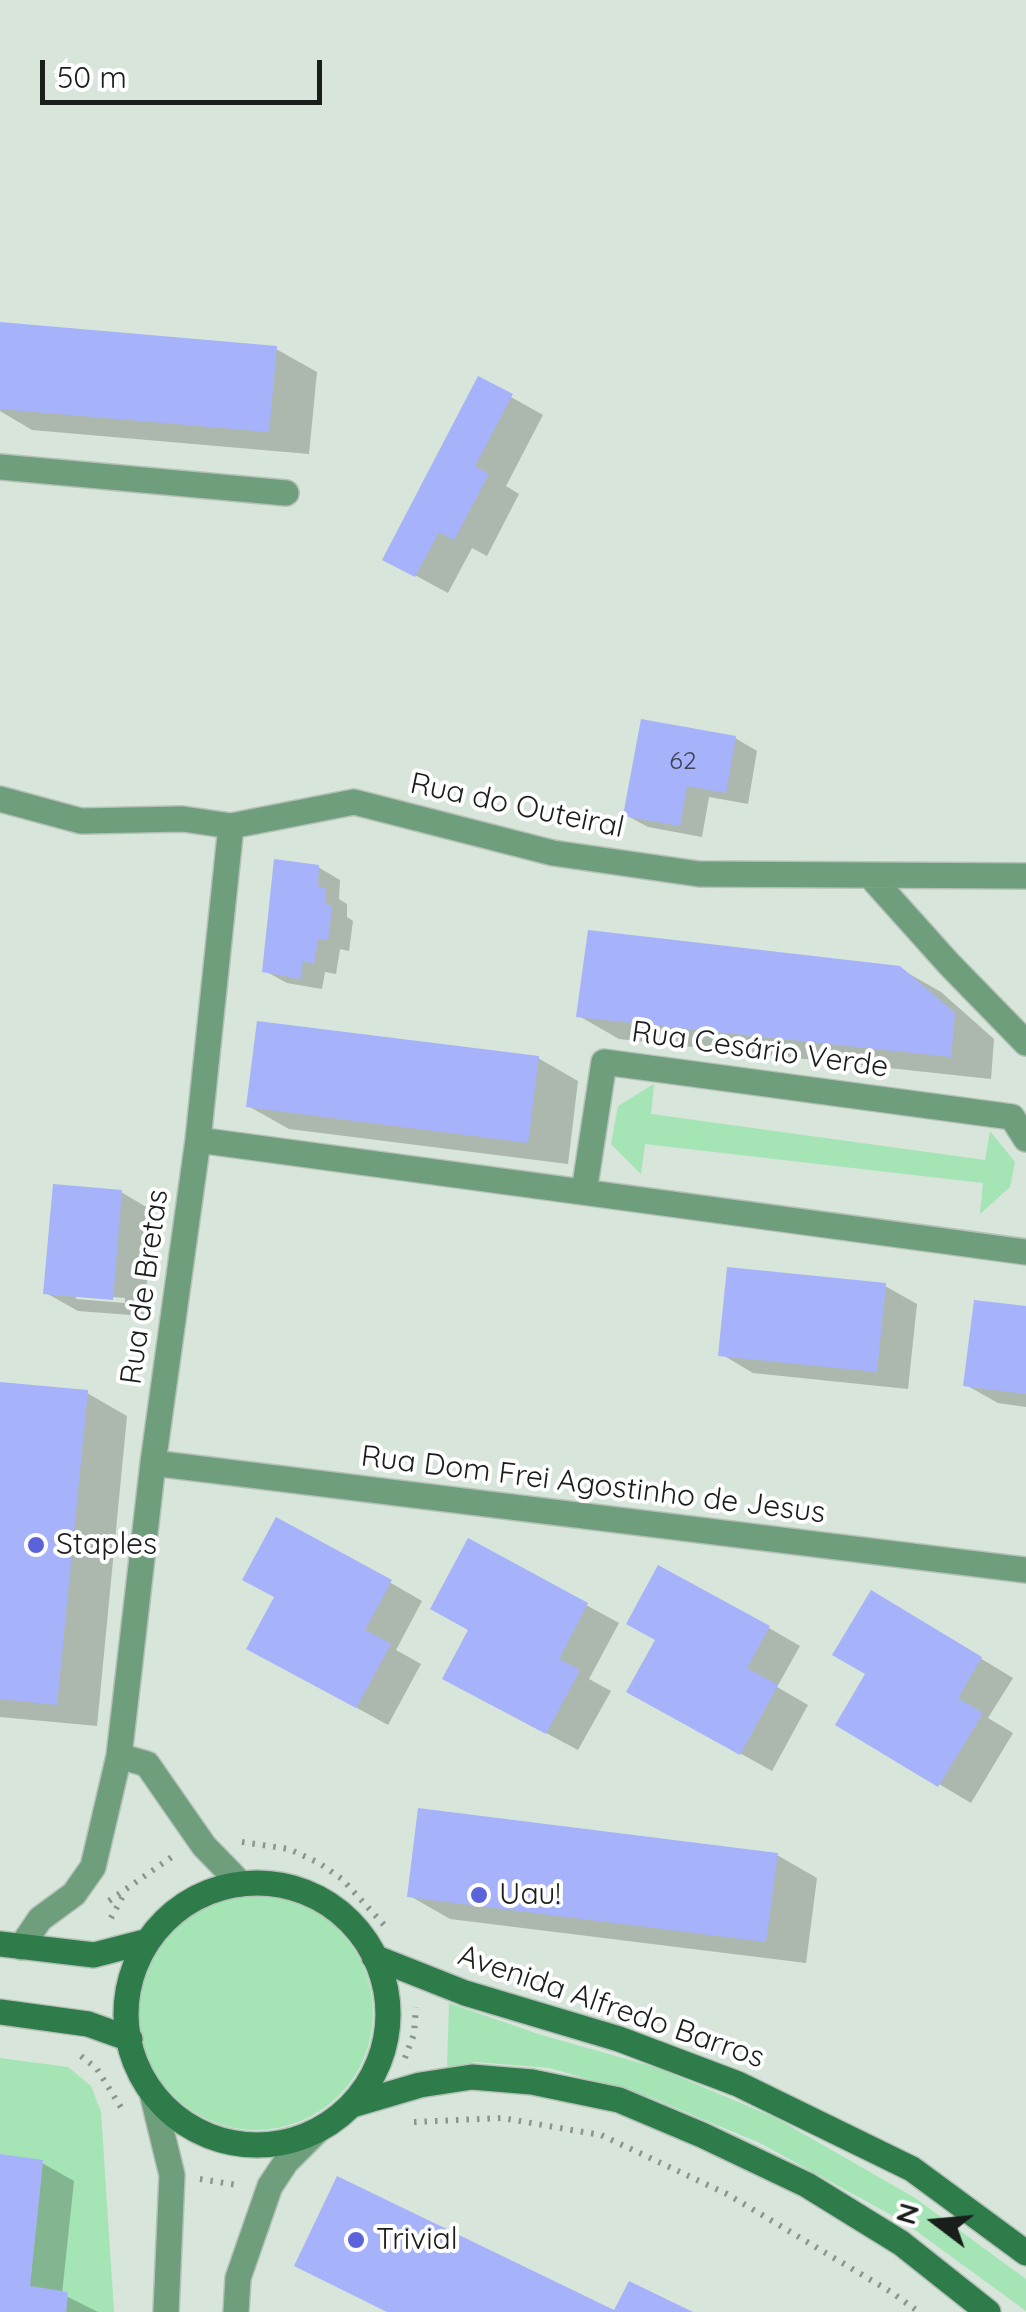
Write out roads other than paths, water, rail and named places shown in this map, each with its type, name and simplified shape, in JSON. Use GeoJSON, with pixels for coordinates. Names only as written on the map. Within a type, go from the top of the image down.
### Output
{"type":"FeatureCollection","features":[{"type":"Feature","properties":{"kind":"main road"},"geometry":{"type":"LineString","coordinates":[[240,1884],[272,1884],[302,1890],[329,1904],[363,1937],[374,1956],[387,2000],[386,2028],[372,2076],[352,2104],[317,2131],[254,2146],[227,2142],[193,2129],[170,2113],[141,2076],[126,2018],[136,1961],[148,1941],[182,1907],[210,1892],[240,1884]]}},
{"type":"Feature","properties":{"kind":"main road"},"geometry":{"type":"LineString","coordinates":[[11,1946],[94,1956],[148,1941]]}},
{"type":"Feature","properties":{"kind":"main road","name":"Avenida Alfredo Barros"},"geometry":{"type":"LineString","coordinates":[[374,1956],[466,1993],[620,2038],[754,2091],[912,2169],[1026,2254]]}},
{"type":"Feature","properties":{"kind":"main road"},"geometry":{"type":"LineString","coordinates":[[0,2012],[88,2024],[130,2039]]}},
{"type":"Feature","properties":{"kind":"main road"},"geometry":{"type":"LineString","coordinates":[[352,2104],[420,2085],[472,2077],[532,2082],[619,2100],[807,2185],[901,2243],[988,2312]]}},
{"type":"Feature","properties":{"kind":"street"},"geometry":{"type":"LineString","coordinates":[[0,467],[286,493]]}},
{"type":"Feature","properties":{"kind":"street","name":"Rua do Outeiral"},"geometry":{"type":"LineString","coordinates":[[0,799],[81,822],[184,819],[230,826],[354,802],[553,853],[698,874],[1026,876]]}},
{"type":"Feature","properties":{"kind":"street","name":"Rua de Bretas"},"geometry":{"type":"LineString","coordinates":[[11,1946],[74,1894],[94,1867],[119,1756],[153,1463],[198,1140],[230,826]]}},
{"type":"Feature","properties":{"kind":"street"},"geometry":{"type":"LineString","coordinates":[[871,877],[1026,1042]]}},
{"type":"Feature","properties":{"kind":"street","name":"Rua Cesário Verde"},"geometry":{"type":"LineString","coordinates":[[584,1192],[604,1062],[1012,1116],[1026,1139]]}},
{"type":"Feature","properties":{"kind":"street"},"geometry":{"type":"LineString","coordinates":[[198,1140],[1026,1252]]}},
{"type":"Feature","properties":{"kind":"street","name":"Rua Dom Frei Agostinho de Jesus"},"geometry":{"type":"LineString","coordinates":[[153,1463],[1026,1570]]}},
{"type":"Feature","properties":{"kind":"street"},"geometry":{"type":"LineString","coordinates":[[119,1756],[146,1764],[204,1846],[240,1884]]}},
{"type":"Feature","properties":{"kind":"street"},"geometry":{"type":"LineString","coordinates":[[152,2093],[172,2175],[166,2312]]}},
{"type":"Feature","properties":{"kind":"street"},"geometry":{"type":"LineString","coordinates":[[236,2312],[238,2278],[270,2186],[286,2162],[317,2131]]}},
{"type":"Feature","properties":{"kind":"place","name":"Staples"},"geometry":{"type":"Point","coordinates":[36,1545]}},
{"type":"Feature","properties":{"kind":"place","name":"Uau!"},"geometry":{"type":"Point","coordinates":[479,1895]}},
{"type":"Feature","properties":{"kind":"place","name":"Trivial"},"geometry":{"type":"Point","coordinates":[356,2240]}}]}
